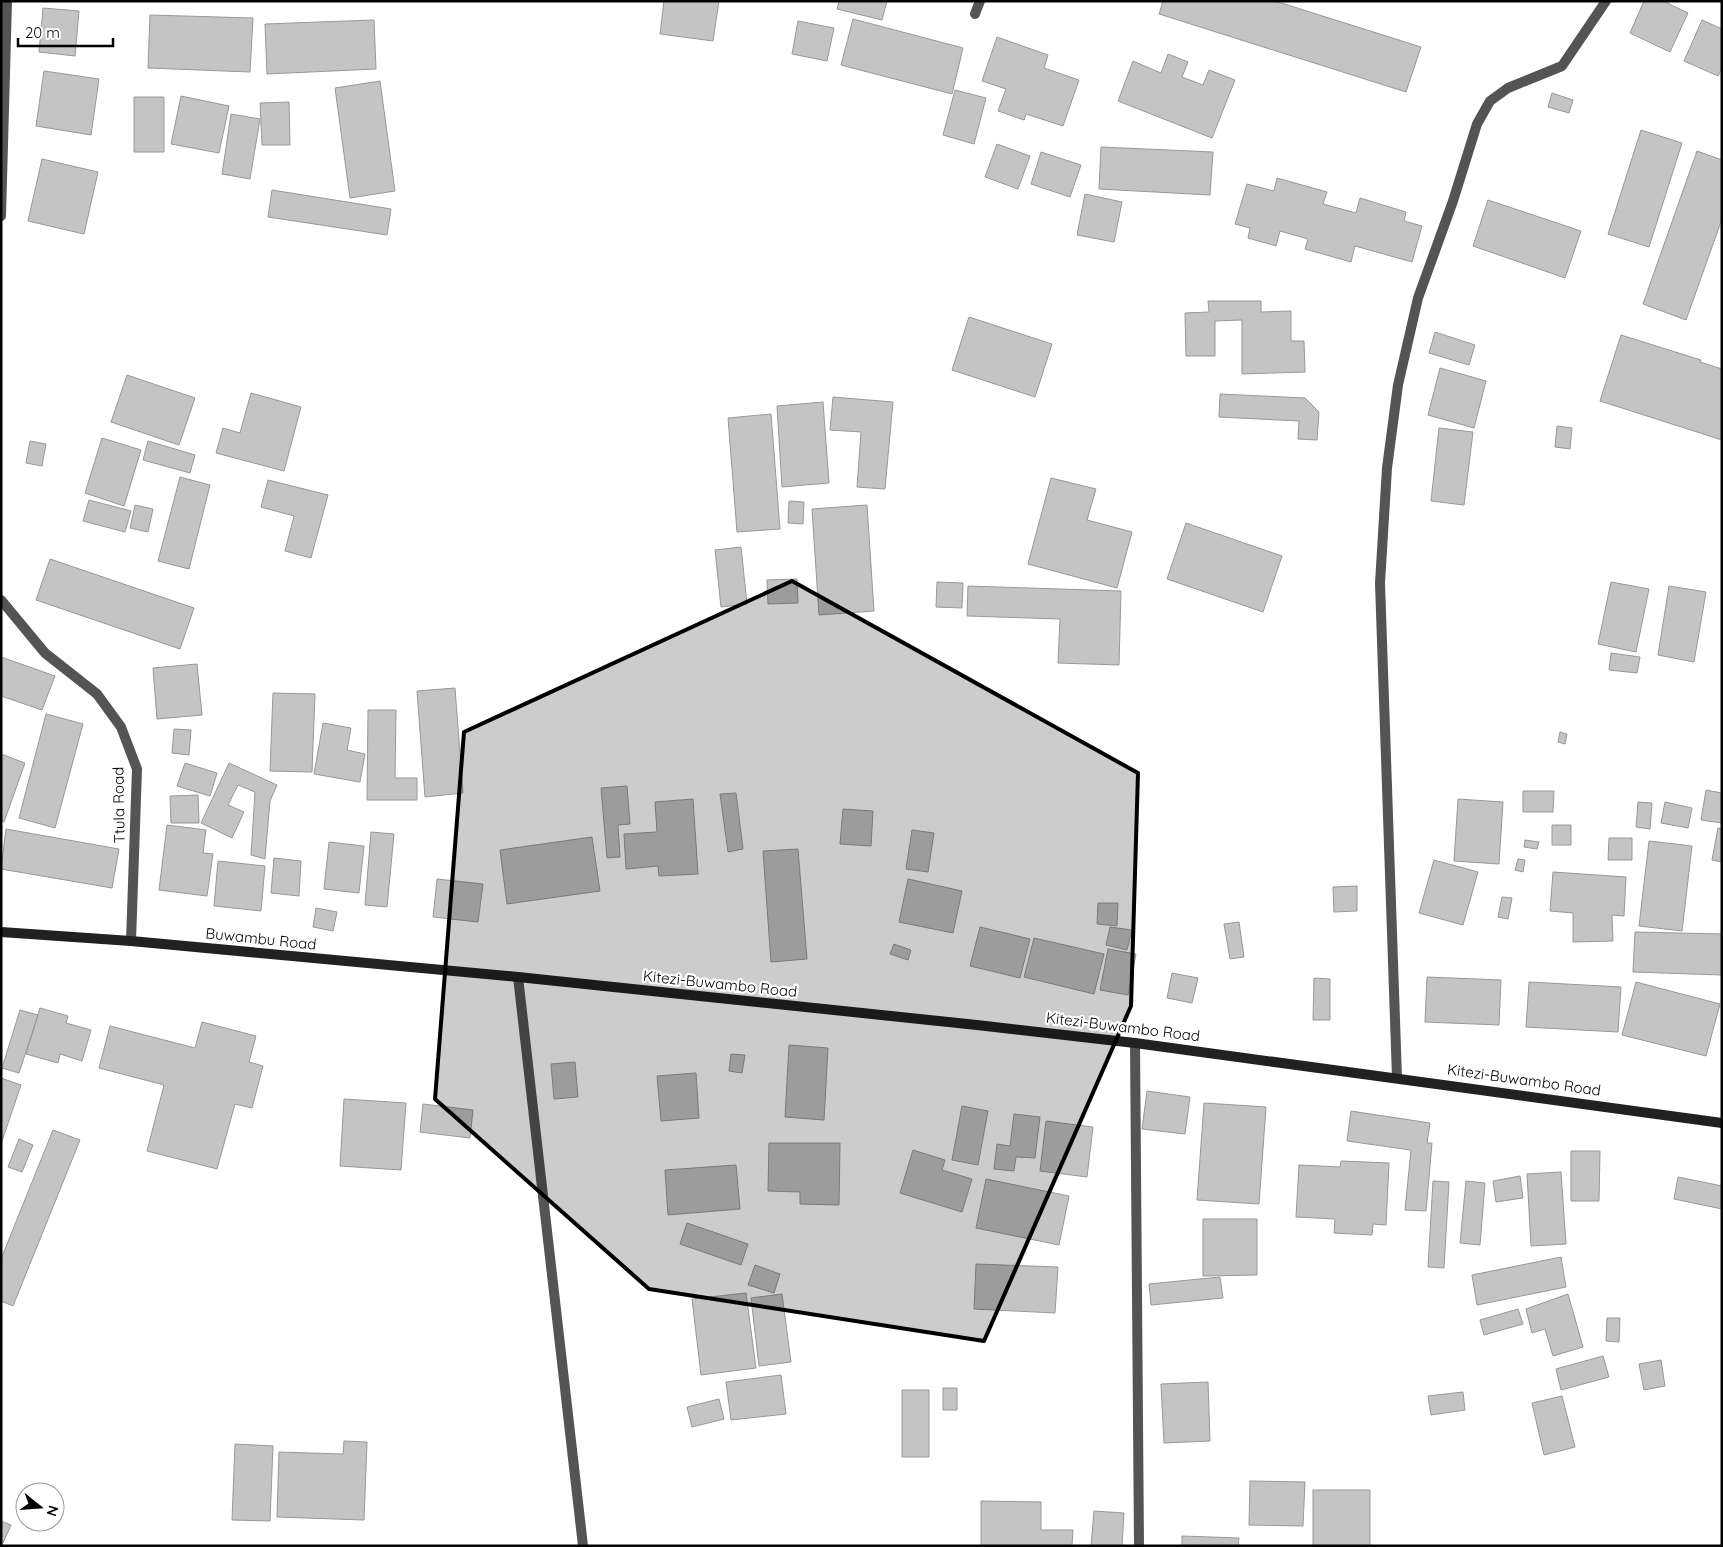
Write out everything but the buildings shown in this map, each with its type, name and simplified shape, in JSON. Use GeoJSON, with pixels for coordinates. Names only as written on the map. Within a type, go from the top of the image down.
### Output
{"type":"FeatureCollection","features":[{"type":"Feature","properties":{"kind":"street"},"geometry":{"type":"LineString","coordinates":[[1,216],[4,27],[7,1]]}},
{"type":"Feature","properties":{"kind":"street"},"geometry":{"type":"LineString","coordinates":[[975,14],[980,1]]}},
{"type":"Feature","properties":{"kind":"street"},"geometry":{"type":"LineString","coordinates":[[1397,1078],[1380,582],[1387,468],[1398,384],[1418,298],[1453,201],[1477,124],[1490,101],[1508,88],[1562,66],[1606,1]]}},
{"type":"Feature","properties":{"kind":"street","name":"Ttula Road"},"geometry":{"type":"LineString","coordinates":[[1,600],[44,653],[97,694],[121,727],[136,769],[131,941]]}},
{"type":"Feature","properties":{"kind":"street","name":"Buwambu Road"},"geometry":{"type":"LineString","coordinates":[[1,932],[131,941],[518,977]]}},
{"type":"Feature","properties":{"kind":"street"},"geometry":{"type":"LineString","coordinates":[[518,977],[583,1546]]}},
{"type":"Feature","properties":{"kind":"street","name":"Kitezi-Buwambo Road"},"geometry":{"type":"LineString","coordinates":[[518,977],[1135,1043],[1722,1122]]}},
{"type":"Feature","properties":{"kind":"street"},"geometry":{"type":"LineString","coordinates":[[1135,1043],[1139,1546]]}},
{"type":"Feature","properties":{"kind":"highlighted area"},"geometry":{"type":"Polygon","coordinates":[[[792,581],[1138,773],[1131,1006],[984,1341],[649,1289],[435,1099],[464,732],[792,581]]]}}]}
